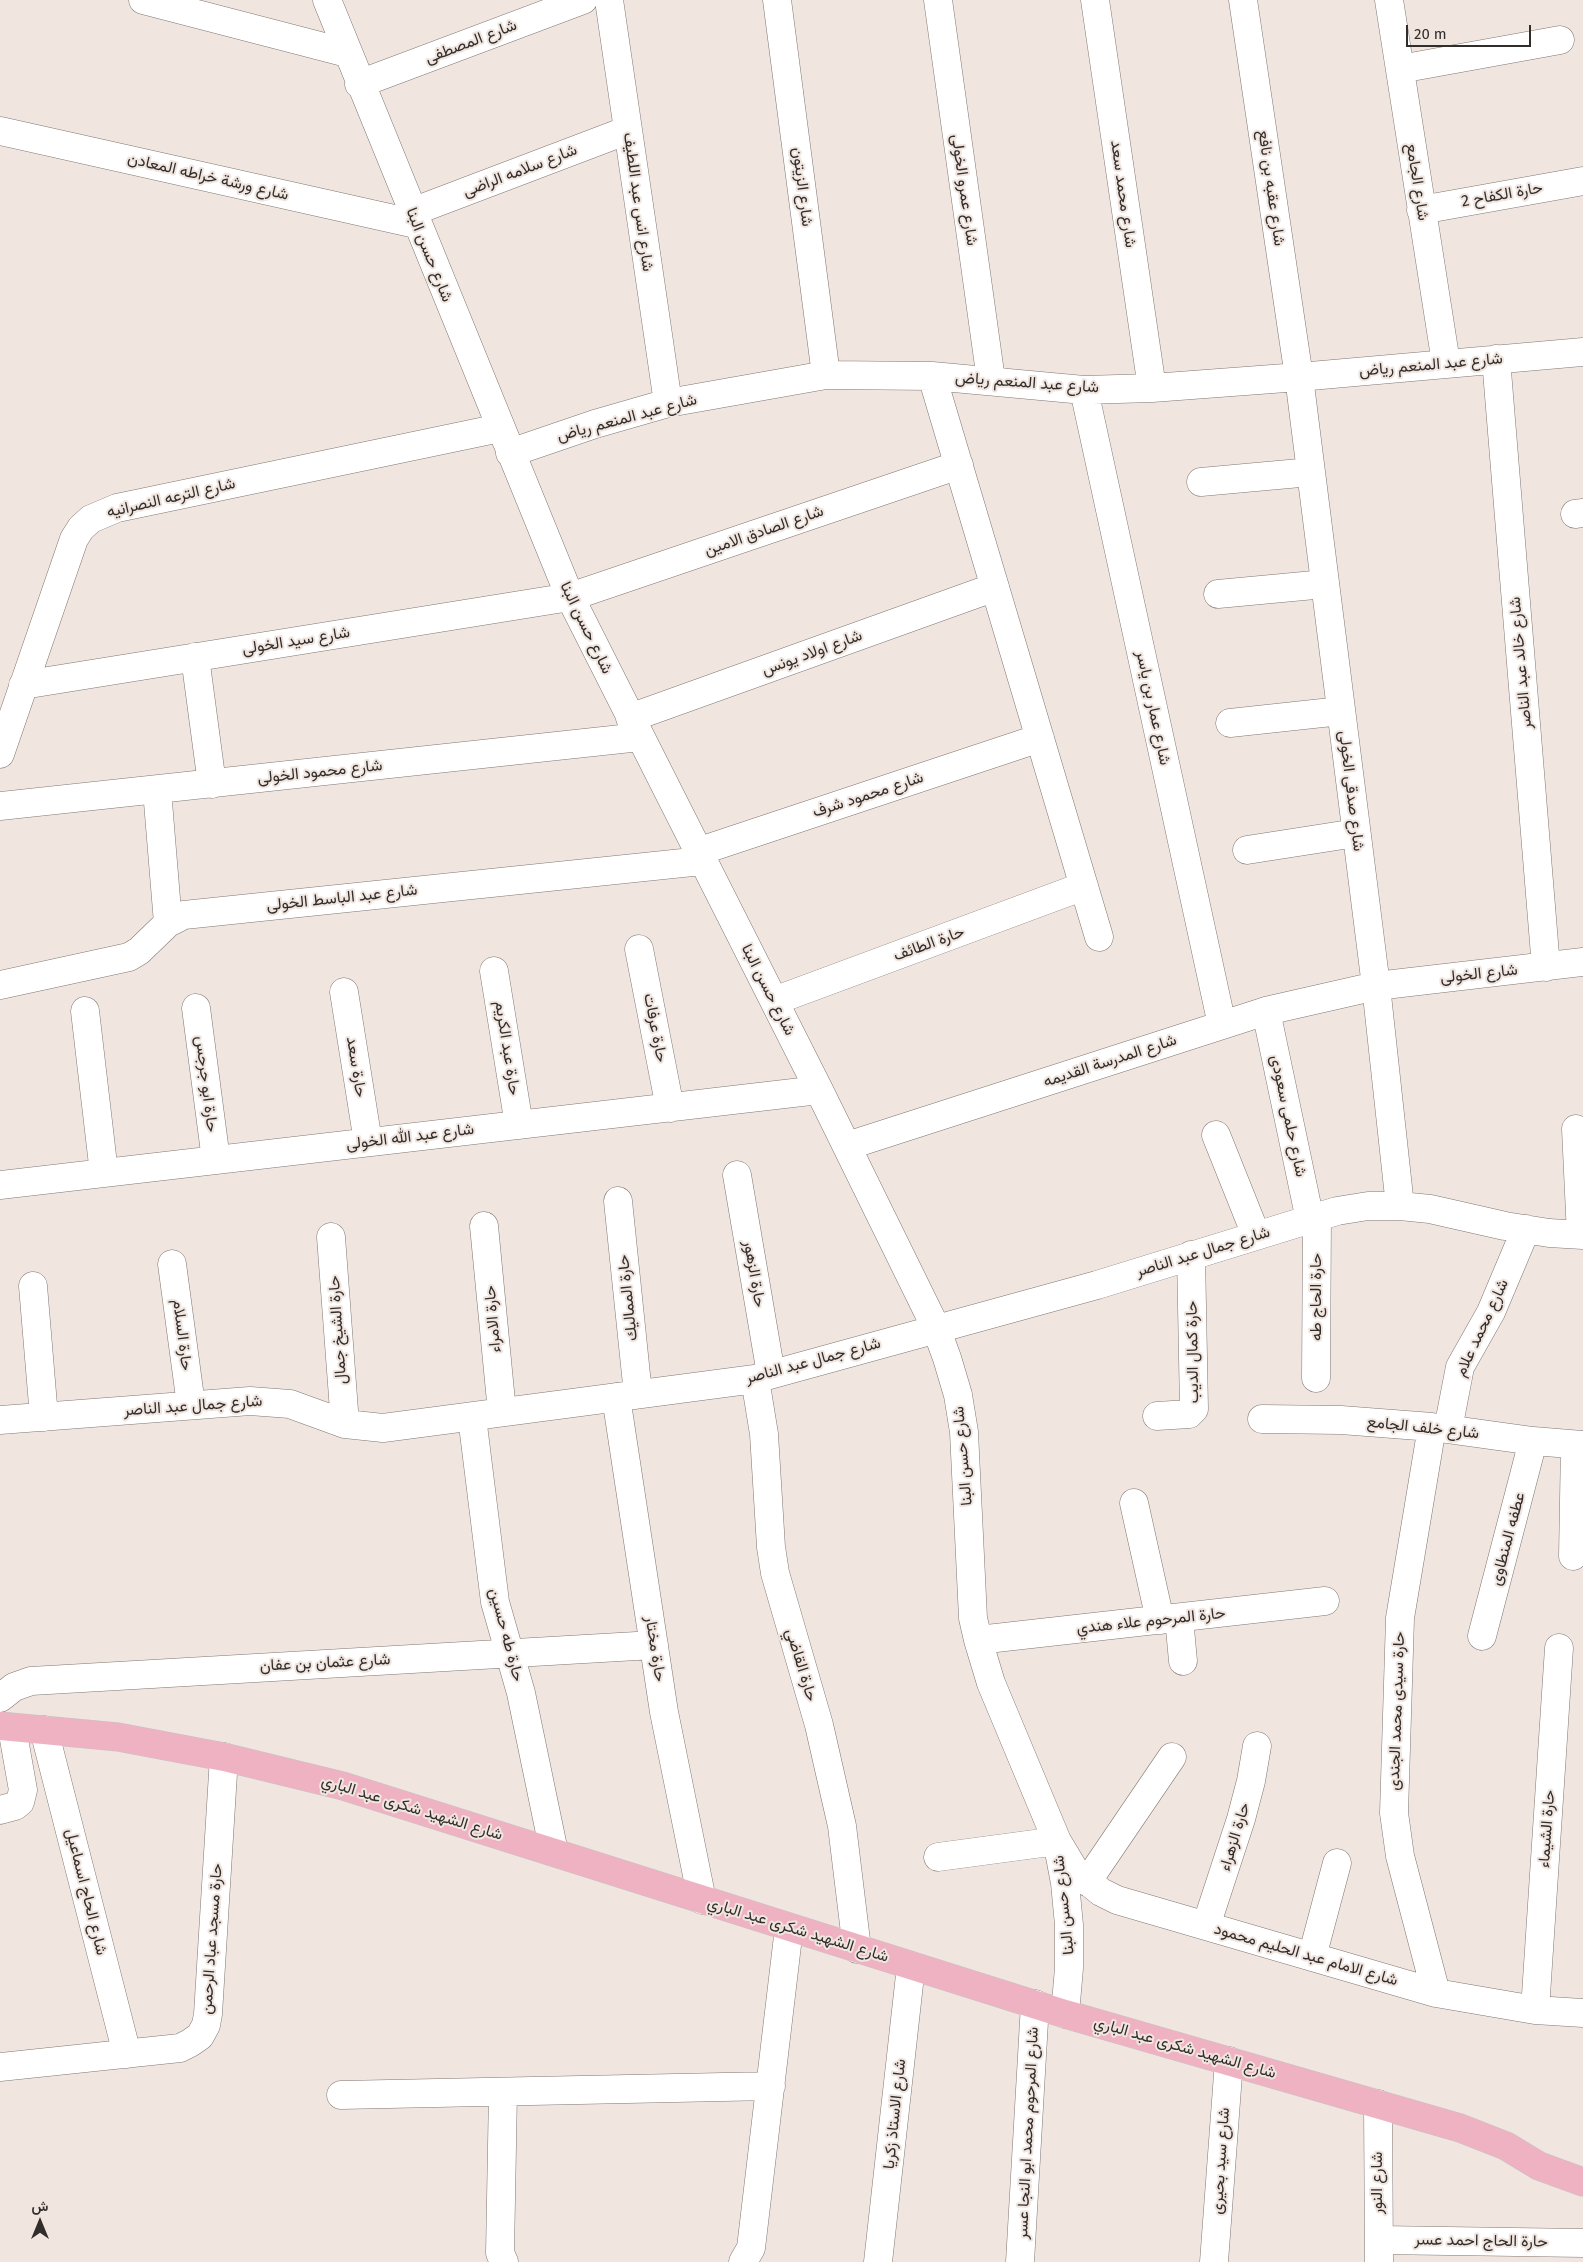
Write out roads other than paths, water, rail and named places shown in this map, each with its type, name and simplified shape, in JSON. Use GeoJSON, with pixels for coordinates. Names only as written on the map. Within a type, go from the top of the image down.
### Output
{"type":"FeatureCollection","features":[{"type":"Feature","properties":{"kind":"main road","name":"شارع الشهيد شكرى عبد الباري"},"geometry":{"type":"LineString","coordinates":[[6,1727],[118,1737],[224,1757],[343,1786],[1065,2014],[1460,2128],[1506,2146],[1539,2166],[1583,2182]]}},
{"type":"Feature","properties":{"kind":"street"},"geometry":{"type":"LineString","coordinates":[[143,0],[347,53]]}},
{"type":"Feature","properties":{"kind":"street","name":"شارع حسن البنا"},"geometry":{"type":"LineString","coordinates":[[327,0],[359,84],[570,597],[699,857],[819,1090],[936,1328],[958,1395],[964,1432],[973,1618],[978,1640],[991,1683],[1057,1841],[1069,1925],[1069,1968],[1065,2014]]}},
{"type":"Feature","properties":{"kind":"street","name":"شارع المصطفى"},"geometry":{"type":"LineString","coordinates":[[359,84],[583,0]]}},
{"type":"Feature","properties":{"kind":"street","name":"شارع انس عبد اللطيف"},"geometry":{"type":"LineString","coordinates":[[609,0],[668,403]]}},
{"type":"Feature","properties":{"kind":"street","name":"شارع الزيتون"},"geometry":{"type":"LineString","coordinates":[[777,0],[826,375]]}},
{"type":"Feature","properties":{"kind":"street","name":"شارع عمرو الخولى"},"geometry":{"type":"LineString","coordinates":[[938,0],[991,380]]}},
{"type":"Feature","properties":{"kind":"street","name":"شارع محمد سعد"},"geometry":{"type":"LineString","coordinates":[[1095,0],[1152,388]]}},
{"type":"Feature","properties":{"kind":"street","name":"شارع عقبه بن نافع"},"geometry":{"type":"LineString","coordinates":[[1243,0],[1299,377]]}},
{"type":"Feature","properties":{"kind":"street","name":"شارع الجامع"},"geometry":{"type":"LineString","coordinates":[[1389,0],[1446,363]]}},
{"type":"Feature","properties":{"kind":"street"},"geometry":{"type":"LineString","coordinates":[[1400,69],[1560,40]]}},
{"type":"Feature","properties":{"kind":"street","name":"شارع سلامه الراضى"},"geometry":{"type":"LineString","coordinates":[[414,218],[628,130]]}},
{"type":"Feature","properties":{"kind":"street","name":"شارع ورشة خراطه المعادن"},"geometry":{"type":"LineString","coordinates":[[0,131],[414,218]]}},
{"type":"Feature","properties":{"kind":"street","name":"حارة الكفاح 2"},"geometry":{"type":"LineString","coordinates":[[1421,210],[1583,181]]}},
{"type":"Feature","properties":{"kind":"street","name":"شارع عبد المنعم رياض"},"geometry":{"type":"LineString","coordinates":[[510,453],[595,424],[668,403],[826,375],[932,376],[1084,390],[1152,388],[1583,352]]}},
{"type":"Feature","properties":{"kind":"street","name":"شارع خالد عبد الناصر"},"geometry":{"type":"LineString","coordinates":[[1496,359],[1546,966]]}},
{"type":"Feature","properties":{"kind":"street"},"geometry":{"type":"LineString","coordinates":[[932,376],[1099,937]]}},
{"type":"Feature","properties":{"kind":"street","name":"شارع صدقى الخولى"},"geometry":{"type":"LineString","coordinates":[[1299,377],[1376,986],[1400,1206]]}},
{"type":"Feature","properties":{"kind":"street","name":"شارع عمار بن ياسر"},"geometry":{"type":"LineString","coordinates":[[1084,390],[1222,1025]]}},
{"type":"Feature","properties":{"kind":"street","name":"شارع الترعه النصرانيه"},"geometry":{"type":"LineString","coordinates":[[0,754],[74,539],[81,528],[103,512],[500,428]]}},
{"type":"Feature","properties":{"kind":"street","name":"شارع الصادق الامين"},"geometry":{"type":"LineString","coordinates":[[570,597],[959,465]]}},
{"type":"Feature","properties":{"kind":"street"},"geometry":{"type":"LineString","coordinates":[[1201,482],[1311,472]]}},
{"type":"Feature","properties":{"kind":"street"},"geometry":{"type":"LineString","coordinates":[[1218,594],[1325,584]]}},
{"type":"Feature","properties":{"kind":"street","name":"شارع اولاد يونس"},"geometry":{"type":"LineString","coordinates":[[635,728],[995,587]]}},
{"type":"Feature","properties":{"kind":"street","name":"شارع سيد الخولى"},"geometry":{"type":"LineString","coordinates":[[23,684],[570,597]]}},
{"type":"Feature","properties":{"kind":"street"},"geometry":{"type":"LineString","coordinates":[[195,657],[212,784]]}},
{"type":"Feature","properties":{"kind":"street"},"geometry":{"type":"LineString","coordinates":[[1230,723],[1341,711]]}},
{"type":"Feature","properties":{"kind":"street","name":"شارع محمود الخولى"},"geometry":{"type":"LineString","coordinates":[[0,806],[212,784],[635,728]]}},
{"type":"Feature","properties":{"kind":"street","name":"شارع محمود شرف"},"geometry":{"type":"LineString","coordinates":[[699,857],[1040,738]]}},
{"type":"Feature","properties":{"kind":"street"},"geometry":{"type":"LineString","coordinates":[[157,790],[168,923]]}},
{"type":"Feature","properties":{"kind":"street"},"geometry":{"type":"LineString","coordinates":[[1247,850],[1356,833]]}},
{"type":"Feature","properties":{"kind":"street","name":"شارع عبد الباسط الخولى"},"geometry":{"type":"LineString","coordinates":[[0,985],[123,959],[139,951],[168,923],[184,915],[699,857]]}},
{"type":"Feature","properties":{"kind":"street","name":"حارة الطائف"},"geometry":{"type":"LineString","coordinates":[[774,1001],[1084,886]]}},
{"type":"Feature","properties":{"kind":"street","name":"حارة عرفات"},"geometry":{"type":"LineString","coordinates":[[639,949],[670,1108]]}},
{"type":"Feature","properties":{"kind":"street","name":"شارع الخولى"},"geometry":{"type":"LineString","coordinates":[[1376,986],[1583,962]]}},
{"type":"Feature","properties":{"kind":"street","name":"حارة عبد الكريم"},"geometry":{"type":"LineString","coordinates":[[494,971],[519,1125]]}},
{"type":"Feature","properties":{"kind":"street","name":"شارع المدرسة القديمه"},"geometry":{"type":"LineString","coordinates":[[847,1146],[1222,1025],[1266,1012],[1376,986]]}},
{"type":"Feature","properties":{"kind":"street","name":"حارة سعد"},"geometry":{"type":"LineString","coordinates":[[344,992],[368,1142]]}},
{"type":"Feature","properties":{"kind":"street","name":"حارة ابو جرجس"},"geometry":{"type":"LineString","coordinates":[[196,1008],[216,1160]]}},
{"type":"Feature","properties":{"kind":"street"},"geometry":{"type":"LineString","coordinates":[[85,1011],[104,1173]]}},
{"type":"Feature","properties":{"kind":"street","name":"شارع حلمى سعودى"},"geometry":{"type":"LineString","coordinates":[[1266,1012],[1314,1218]]}},
{"type":"Feature","properties":{"kind":"street","name":"شارع عبد الله الخولى"},"geometry":{"type":"LineString","coordinates":[[0,1185],[819,1090]]}},
{"type":"Feature","properties":{"kind":"street"},"geometry":{"type":"LineString","coordinates":[[1576,1129],[1582,1235]]}},
{"type":"Feature","properties":{"kind":"street"},"geometry":{"type":"LineString","coordinates":[[1216,1135],[1256,1235]]}},
{"type":"Feature","properties":{"kind":"street","name":"حارة الزهور"},"geometry":{"type":"LineString","coordinates":[[736,1175],[763,1377]]}},
{"type":"Feature","properties":{"kind":"street","name":"حارة المماليك"},"geometry":{"type":"LineString","coordinates":[[618,1201],[627,1396]]}},
{"type":"Feature","properties":{"kind":"street","name":"شارع جمال عبد الناصر"},"geometry":{"type":"LineString","coordinates":[[0,1420],[270,1401],[309,1410],[345,1424],[383,1428],[763,1377],[1097,1284],[1337,1210],[1361,1207],[1400,1206],[1430,1209],[1526,1229],[1582,1235]]}},
{"type":"Feature","properties":{"kind":"street","name":"حارة الحاج طه"},"geometry":{"type":"LineString","coordinates":[[1314,1218],[1316,1378]]}},
{"type":"Feature","properties":{"kind":"street","name":"حارة الامراء"},"geometry":{"type":"LineString","coordinates":[[484,1226],[502,1412]]}},
{"type":"Feature","properties":{"kind":"street","name":"شارع محمد علام"},"geometry":{"type":"LineString","coordinates":[[1440,1428],[1460,1367],[1491,1312],[1526,1229]]}},
{"type":"Feature","properties":{"kind":"street","name":"حارة الشيخ جمال"},"geometry":{"type":"LineString","coordinates":[[331,1237],[345,1424]]}},
{"type":"Feature","properties":{"kind":"street","name":"حارة كمال الديب"},"geometry":{"type":"LineString","coordinates":[[1157,1416],[1190,1414],[1194,1409],[1191,1256]]}},
{"type":"Feature","properties":{"kind":"street","name":"حارة السلام"},"geometry":{"type":"LineString","coordinates":[[172,1264],[191,1406]]}},
{"type":"Feature","properties":{"kind":"street"},"geometry":{"type":"LineString","coordinates":[[33,1286],[44,1416]]}},
{"type":"Feature","properties":{"kind":"street","name":"حارة القاضي"},"geometry":{"type":"LineString","coordinates":[[763,1377],[764,1434],[771,1547],[775,1573],[819,1725],[838,1808],[848,1868],[857,1949]]}},
{"type":"Feature","properties":{"kind":"street","name":"حارة مختار"},"geometry":{"type":"LineString","coordinates":[[627,1396],[654,1645],[664,1712],[702,1900]]}},
{"type":"Feature","properties":{"kind":"street","name":"حارة طه حسين"},"geometry":{"type":"LineString","coordinates":[[472,1416],[494,1595],[509,1653],[522,1693],[554,1852]]}},
{"type":"Feature","properties":{"kind":"street","name":"شارع خلف الجامع"},"geometry":{"type":"LineString","coordinates":[[1262,1419],[1342,1420],[1440,1428],[1533,1441],[1579,1445]]}},
{"type":"Feature","properties":{"kind":"street","name":"حارة سيدى محمد الجندى"},"geometry":{"type":"LineString","coordinates":[[1436,1993],[1400,1856],[1394,1813],[1400,1618],[1440,1428]]}},
{"type":"Feature","properties":{"kind":"street","name":"عطفه المنطاوى"},"geometry":{"type":"LineString","coordinates":[[1482,1636],[1533,1441]]}},
{"type":"Feature","properties":{"kind":"street"},"geometry":{"type":"LineString","coordinates":[[1573,1556],[1579,1445]]}},
{"type":"Feature","properties":{"kind":"street"},"geometry":{"type":"LineString","coordinates":[[1134,1503],[1184,1660]]}},
{"type":"Feature","properties":{"kind":"street","name":"حارة المرحوم علاء هندي"},"geometry":{"type":"LineString","coordinates":[[978,1640],[1325,1601]]}},
{"type":"Feature","properties":{"kind":"street","name":"شارع عثمان بن عفان"},"geometry":{"type":"LineString","coordinates":[[0,1698],[14,1688],[31,1681],[654,1645]]}},
{"type":"Feature","properties":{"kind":"street","name":"حارة الشيماء"},"geometry":{"type":"LineString","coordinates":[[1536,2010],[1559,1648]]}},
{"type":"Feature","properties":{"kind":"street"},"geometry":{"type":"LineString","coordinates":[[0,1810],[15,1806],[20,1802],[23,1790],[6,1727]]}},
{"type":"Feature","properties":{"kind":"street","name":"شارع الحاج اسماعيل"},"geometry":{"type":"LineString","coordinates":[[44,1730],[127,2054]]}},
{"type":"Feature","properties":{"kind":"street","name":"حارة الزهراء"},"geometry":{"type":"LineString","coordinates":[[1206,1926],[1241,1820],[1251,1782],[1257,1746]]}},
{"type":"Feature","properties":{"kind":"street","name":"حارة مسجد عباد الرحمن"},"geometry":{"type":"LineString","coordinates":[[0,2066],[180,2048],[190,2044],[200,2036],[206,2026],[224,1757]]}},
{"type":"Feature","properties":{"kind":"street"},"geometry":{"type":"LineString","coordinates":[[1087,1882],[1172,1757]]}},
{"type":"Feature","properties":{"kind":"street"},"geometry":{"type":"LineString","coordinates":[[938,1857],[1057,1841]]}},
{"type":"Feature","properties":{"kind":"street","name":"شارع الامام عبد الحليم محمود"},"geometry":{"type":"LineString","coordinates":[[1057,1841],[1064,1857],[1087,1882],[1117,1900],[1436,1993],[1536,2010],[1583,2013]]}},
{"type":"Feature","properties":{"kind":"street"},"geometry":{"type":"LineString","coordinates":[[1312,1957],[1337,1863]]}},
{"type":"Feature","properties":{"kind":"street"},"geometry":{"type":"LineString","coordinates":[[743,2262],[751,2248],[789,1928]]}},
{"type":"Feature","properties":{"kind":"street","name":"شارع الاستاذ زكريا"},"geometry":{"type":"LineString","coordinates":[[878,2262],[911,1966]]}},
{"type":"Feature","properties":{"kind":"street","name":"شارع المرحوم محمد ابو النجا عسر"},"geometry":{"type":"LineString","coordinates":[[1020,2262],[1035,2004]]}},
{"type":"Feature","properties":{"kind":"street","name":"شارع سيد بحيرى"},"geometry":{"type":"LineString","coordinates":[[1214,2262],[1228,2061]]}},
{"type":"Feature","properties":{"kind":"street"},"geometry":{"type":"LineString","coordinates":[[341,2095],[771,2086]]}},
{"type":"Feature","properties":{"kind":"street"},"geometry":{"type":"LineString","coordinates":[[503,2092],[500,2253],[504,2262]]}},
{"type":"Feature","properties":{"kind":"street","name":"شارع النور"},"geometry":{"type":"LineString","coordinates":[[1378,2104],[1379,2251]]}},
{"type":"Feature","properties":{"kind":"street","name":"حارة الحاج احمد عسر"},"geometry":{"type":"LineString","coordinates":[[1379,2251],[1583,2242]]}}]}
